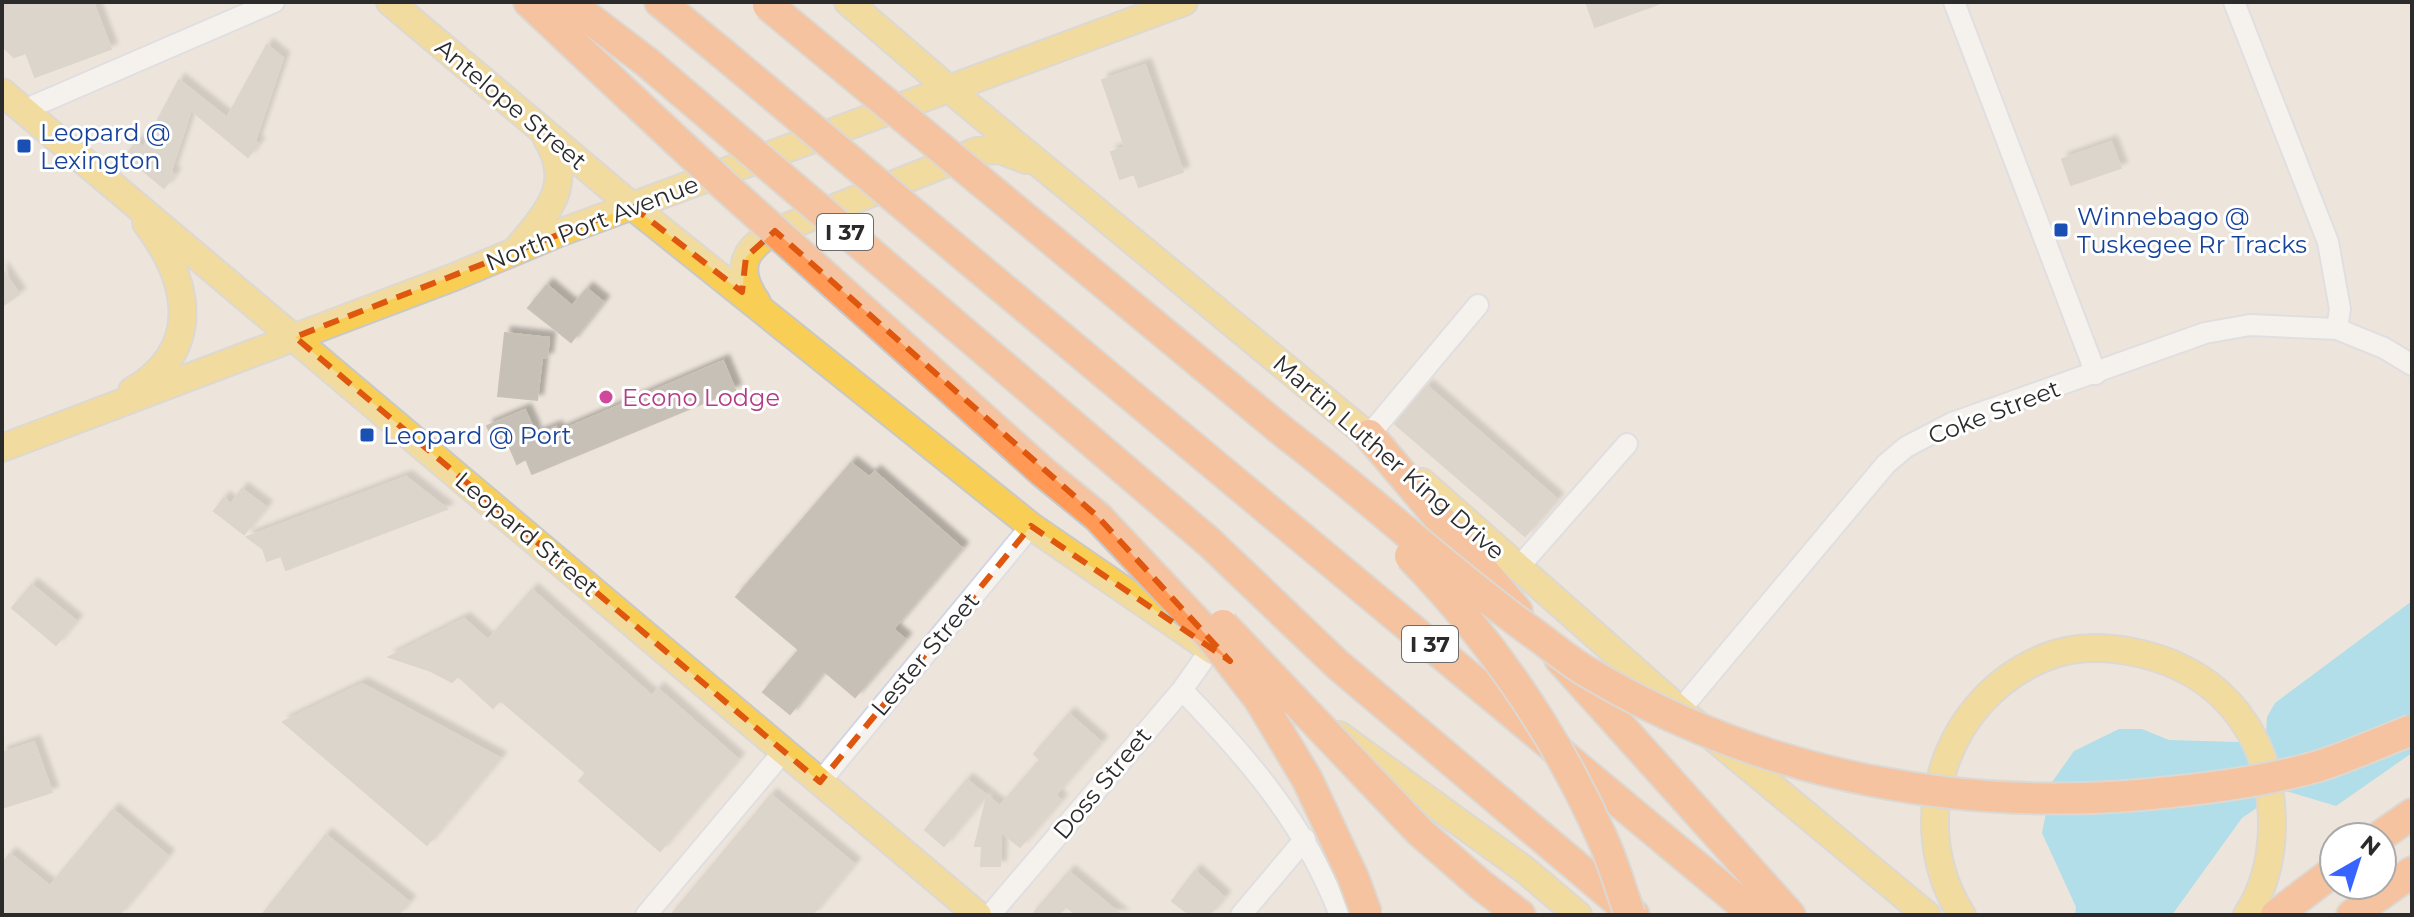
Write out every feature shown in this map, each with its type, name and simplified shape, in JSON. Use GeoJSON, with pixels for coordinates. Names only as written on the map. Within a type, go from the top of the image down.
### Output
{"type":"FeatureCollection","features":[{"type":"Feature","properties":{"kind":"highway"},"geometry":{"type":"LineString","coordinates":[[529,2],[1043,472],[1166,570],[1226,627],[1420,832],[1520,915]]}},
{"type":"Feature","properties":{"kind":"highway","name":"I 37"},"geometry":{"type":"LineString","coordinates":[[568,2],[648,63],[1209,542],[1338,665],[1632,915]]}},
{"type":"Feature","properties":{"kind":"highway","name":"I 37"},"geometry":{"type":"LineString","coordinates":[[660,2],[1104,373],[1772,909]]}},
{"type":"Feature","properties":{"kind":"highway"},"geometry":{"type":"LineString","coordinates":[[766,3],[1487,599],[1588,672],[1680,722],[1798,765],[1899,786],[1972,795],[2058,800],[2230,786],[2318,766],[2412,730]]}},
{"type":"Feature","properties":{"kind":"highway"},"geometry":{"type":"LineString","coordinates":[[1286,434],[1441,588],[1492,649],[1531,706],[1575,782],[1604,842],[1632,915]]}},
{"type":"Feature","properties":{"kind":"highway"},"geometry":{"type":"LineString","coordinates":[[1369,435],[1495,587],[1772,909]]}},
{"type":"Feature","properties":{"kind":"highway"},"geometry":{"type":"LineString","coordinates":[[1098,517],[1211,637],[1259,699],[1307,779],[1353,877],[1367,915]]}},
{"type":"Feature","properties":{"kind":"highway"},"geometry":{"type":"LineString","coordinates":[[2352,915],[2412,872]]}},
{"type":"Feature","properties":{"kind":"highway"},"geometry":{"type":"LineString","coordinates":[[2276,915],[2318,883]]}},
{"type":"Feature","properties":{"kind":"main road","name":"Antelope Street"},"geometry":{"type":"LineString","coordinates":[[390,2],[632,206],[1031,526],[1417,790],[1525,870],[1578,915]]}},
{"type":"Feature","properties":{"kind":"main road","name":"Martin Luther King Drive"},"geometry":{"type":"LineString","coordinates":[[848,2],[1369,435],[1680,710],[1927,915]]}},
{"type":"Feature","properties":{"kind":"main road","name":"North Port Avenue"},"geometry":{"type":"LineString","coordinates":[[2,448],[454,277],[517,249],[1184,2]]}},
{"type":"Feature","properties":{"kind":"main road","name":"Leopard Street"},"geometry":{"type":"LineString","coordinates":[[2,92],[978,915]]}},
{"type":"Feature","properties":{"kind":"main road"},"geometry":{"type":"LineString","coordinates":[[517,249],[555,199],[557,188],[559,171],[555,152],[539,127]]}},
{"type":"Feature","properties":{"kind":"main road"},"geometry":{"type":"LineString","coordinates":[[762,309],[747,287],[744,276],[746,257],[755,243],[774,232],[977,151],[1000,150],[1018,155],[1054,175]]}},
{"type":"Feature","properties":{"kind":"main road"},"geometry":{"type":"LineString","coordinates":[[85,161],[139,214],[155,236],[174,274],[184,317],[174,352],[158,372],[96,412]]}},
{"type":"Feature","properties":{"kind":"main road"},"geometry":{"type":"LineString","coordinates":[[1962,915],[1941,874],[1935,837],[1935,796],[1954,738],[1974,708],[2006,678],[2046,657],[2073,650],[2114,649],[2180,667],[2210,685],[2252,733],[2266,771],[2272,804],[2272,850],[2262,886],[2247,915]]}},
{"type":"Feature","properties":{"kind":"street"},"geometry":{"type":"LineString","coordinates":[[24,110],[274,2]]}},
{"type":"Feature","properties":{"kind":"street"},"geometry":{"type":"LineString","coordinates":[[1954,2],[2096,374]]}},
{"type":"Feature","properties":{"kind":"street"},"geometry":{"type":"LineString","coordinates":[[2234,2],[2328,242],[2340,309],[2337,329]]}},
{"type":"Feature","properties":{"kind":"street"},"geometry":{"type":"LineString","coordinates":[[1369,435],[1478,305]]}},
{"type":"Feature","properties":{"kind":"street","name":"Coke Street"},"geometry":{"type":"LineString","coordinates":[[1680,710],[1886,464],[1906,447],[1952,423],[2205,333],[2250,325],[2337,329],[2384,348],[2412,365]]}},
{"type":"Feature","properties":{"kind":"street"},"geometry":{"type":"LineString","coordinates":[[1518,568],[1627,444]]}},
{"type":"Feature","properties":{"kind":"street","name":"Lester Street"},"geometry":{"type":"LineString","coordinates":[[820,782],[1031,526]]}},
{"type":"Feature","properties":{"kind":"street","name":"Doss Street"},"geometry":{"type":"LineString","coordinates":[[990,915],[1182,690],[1211,649]]}},
{"type":"Feature","properties":{"kind":"street"},"geometry":{"type":"LineString","coordinates":[[1182,690],[1223,732],[1305,839],[1323,872],[1340,915]]}},
{"type":"Feature","properties":{"kind":"street"},"geometry":{"type":"LineString","coordinates":[[646,915],[783,752]]}},
{"type":"Feature","properties":{"kind":"street"},"geometry":{"type":"LineString","coordinates":[[1241,915],[1305,839]]}},
{"type":"Feature","properties":{"kind":"highlighted area"},"geometry":{"type":"Polygon","coordinates":[[[632,206],[742,292],[746,257],[775,231],[1098,517],[1230,661],[1031,526],[820,782],[295,337],[632,206]]]}},
{"type":"Feature","properties":{"kind":"water"},"geometry":{"type":"Polygon","coordinates":[[[2412,601],[2412,753],[2336,806],[2283,790],[2242,818],[2172,915],[2075,915],[2076,907],[2042,833],[2052,782],[2074,751],[2119,729],[2142,729],[2169,740],[2238,742],[2266,732],[2267,717],[2275,703],[2412,601]]]}},
{"type":"Feature","properties":{"kind":"building"},"geometry":{"type":"Polygon","coordinates":[[[2,2],[93,2],[111,49],[35,77],[26,53],[14,57],[2,46],[2,2]]]}},
{"type":"Feature","properties":{"kind":"building"},"geometry":{"type":"Polygon","coordinates":[[[1586,2],[1658,2],[1658,4],[1595,27],[1586,2]]]}},
{"type":"Feature","properties":{"kind":"building"},"geometry":{"type":"Polygon","coordinates":[[[267,45],[283,58],[255,141],[258,144],[248,157],[191,110],[171,171],[174,175],[164,188],[125,156],[137,142],[143,148],[179,80],[227,118],[267,45]]]}},
{"type":"Feature","properties":{"kind":"building"},"geometry":{"type":"Polygon","coordinates":[[[1145,65],[1183,172],[1139,187],[1134,174],[1120,179],[1111,152],[1125,147],[1102,80],[1145,65]]]}},
{"type":"Feature","properties":{"kind":"building"},"geometry":{"type":"Polygon","coordinates":[[[2111,142],[2121,168],[2071,185],[2062,159],[2111,142]]]}},
{"type":"Feature","properties":{"kind":"building"},"geometry":{"type":"Polygon","coordinates":[[[2,269],[19,294],[2,306],[2,269]]]}},
{"type":"Feature","properties":{"kind":"building"},"geometry":{"type":"Polygon","coordinates":[[[547,285],[572,306],[587,289],[603,302],[571,342],[528,308],[547,285]]]}},
{"type":"Feature","properties":{"kind":"building"},"geometry":{"type":"Polygon","coordinates":[[[505,333],[549,338],[547,358],[542,358],[537,400],[498,396],[505,333]]]}},
{"type":"Feature","properties":{"kind":"building"},"geometry":{"type":"Polygon","coordinates":[[[723,361],[735,390],[532,474],[526,459],[517,464],[508,443],[497,448],[487,426],[525,410],[534,430],[533,436],[556,427],[558,432],[723,361]]]}},
{"type":"Feature","properties":{"kind":"building"},"geometry":{"type":"Polygon","coordinates":[[[1427,386],[1557,499],[1525,536],[1395,424],[1427,386]]]}},
{"type":"Feature","properties":{"kind":"building"},"geometry":{"type":"Polygon","coordinates":[[[851,463],[869,477],[875,472],[962,548],[893,629],[905,639],[855,697],[824,671],[790,714],[763,692],[799,650],[736,597],[851,463]]]}},
{"type":"Feature","properties":{"kind":"building"},"geometry":{"type":"Polygon","coordinates":[[[406,477],[447,509],[286,570],[281,556],[267,561],[263,549],[247,537],[406,477]]]}},
{"type":"Feature","properties":{"kind":"building"},"geometry":{"type":"Polygon","coordinates":[[[242,489],[266,507],[244,534],[214,511],[224,498],[231,504],[242,489]]]}},
{"type":"Feature","properties":{"kind":"building"},"geometry":{"type":"Polygon","coordinates":[[[32,585],[76,621],[56,645],[12,608],[32,585]]]}},
{"type":"Feature","properties":{"kind":"building"},"geometry":{"type":"Polygon","coordinates":[[[532,590],[652,696],[658,689],[738,759],[660,851],[579,781],[586,773],[500,700],[493,708],[458,676],[452,682],[431,671],[389,657],[464,619],[488,640],[532,590]]]}},
{"type":"Feature","properties":{"kind":"building"},"geometry":{"type":"Polygon","coordinates":[[[362,684],[500,758],[427,845],[283,722],[362,684]]]}},
{"type":"Feature","properties":{"kind":"building"},"geometry":{"type":"Polygon","coordinates":[[[1069,714],[1101,742],[1055,795],[1061,800],[1020,847],[1001,832],[1000,866],[981,866],[982,846],[975,846],[987,796],[1000,806],[1040,760],[1034,754],[1069,714]]]}},
{"type":"Feature","properties":{"kind":"building"},"geometry":{"type":"Polygon","coordinates":[[[34,742],[52,792],[2,808],[2,753],[34,742]]]}},
{"type":"Feature","properties":{"kind":"building"},"geometry":{"type":"Polygon","coordinates":[[[967,780],[986,795],[944,846],[925,830],[967,780]]]}},
{"type":"Feature","properties":{"kind":"building"},"geometry":{"type":"Polygon","coordinates":[[[771,795],[854,864],[812,915],[671,915],[771,795]]]}},
{"type":"Feature","properties":{"kind":"building"},"geometry":{"type":"Polygon","coordinates":[[[113,810],[168,856],[119,915],[2,915],[2,864],[10,854],[50,886],[113,810]]]}},
{"type":"Feature","properties":{"kind":"building"},"geometry":{"type":"Polygon","coordinates":[[[326,835],[409,902],[398,915],[262,915],[326,835]]]}},
{"type":"Feature","properties":{"kind":"building"},"geometry":{"type":"Polygon","coordinates":[[[1195,871],[1224,897],[1209,915],[1190,915],[1172,901],[1195,871]]]}},
{"type":"Feature","properties":{"kind":"building"},"geometry":{"type":"Polygon","coordinates":[[[1069,872],[1121,915],[1076,915],[1066,906],[1058,915],[1032,915],[1069,872]]]}},
{"type":"Feature","properties":{"kind":"place","name":"Leopard @ Lexington"},"geometry":{"type":"Point","coordinates":[24,146]}},
{"type":"Feature","properties":{"kind":"place","name":"Winnebago @ Tuskegee Rr Tracks"},"geometry":{"type":"Point","coordinates":[2061,230]}},
{"type":"Feature","properties":{"kind":"place","name":"Econo Lodge"},"geometry":{"type":"Point","coordinates":[606,397]}},
{"type":"Feature","properties":{"kind":"place","name":"Leopard @ Port"},"geometry":{"type":"Point","coordinates":[367,435]}}]}
